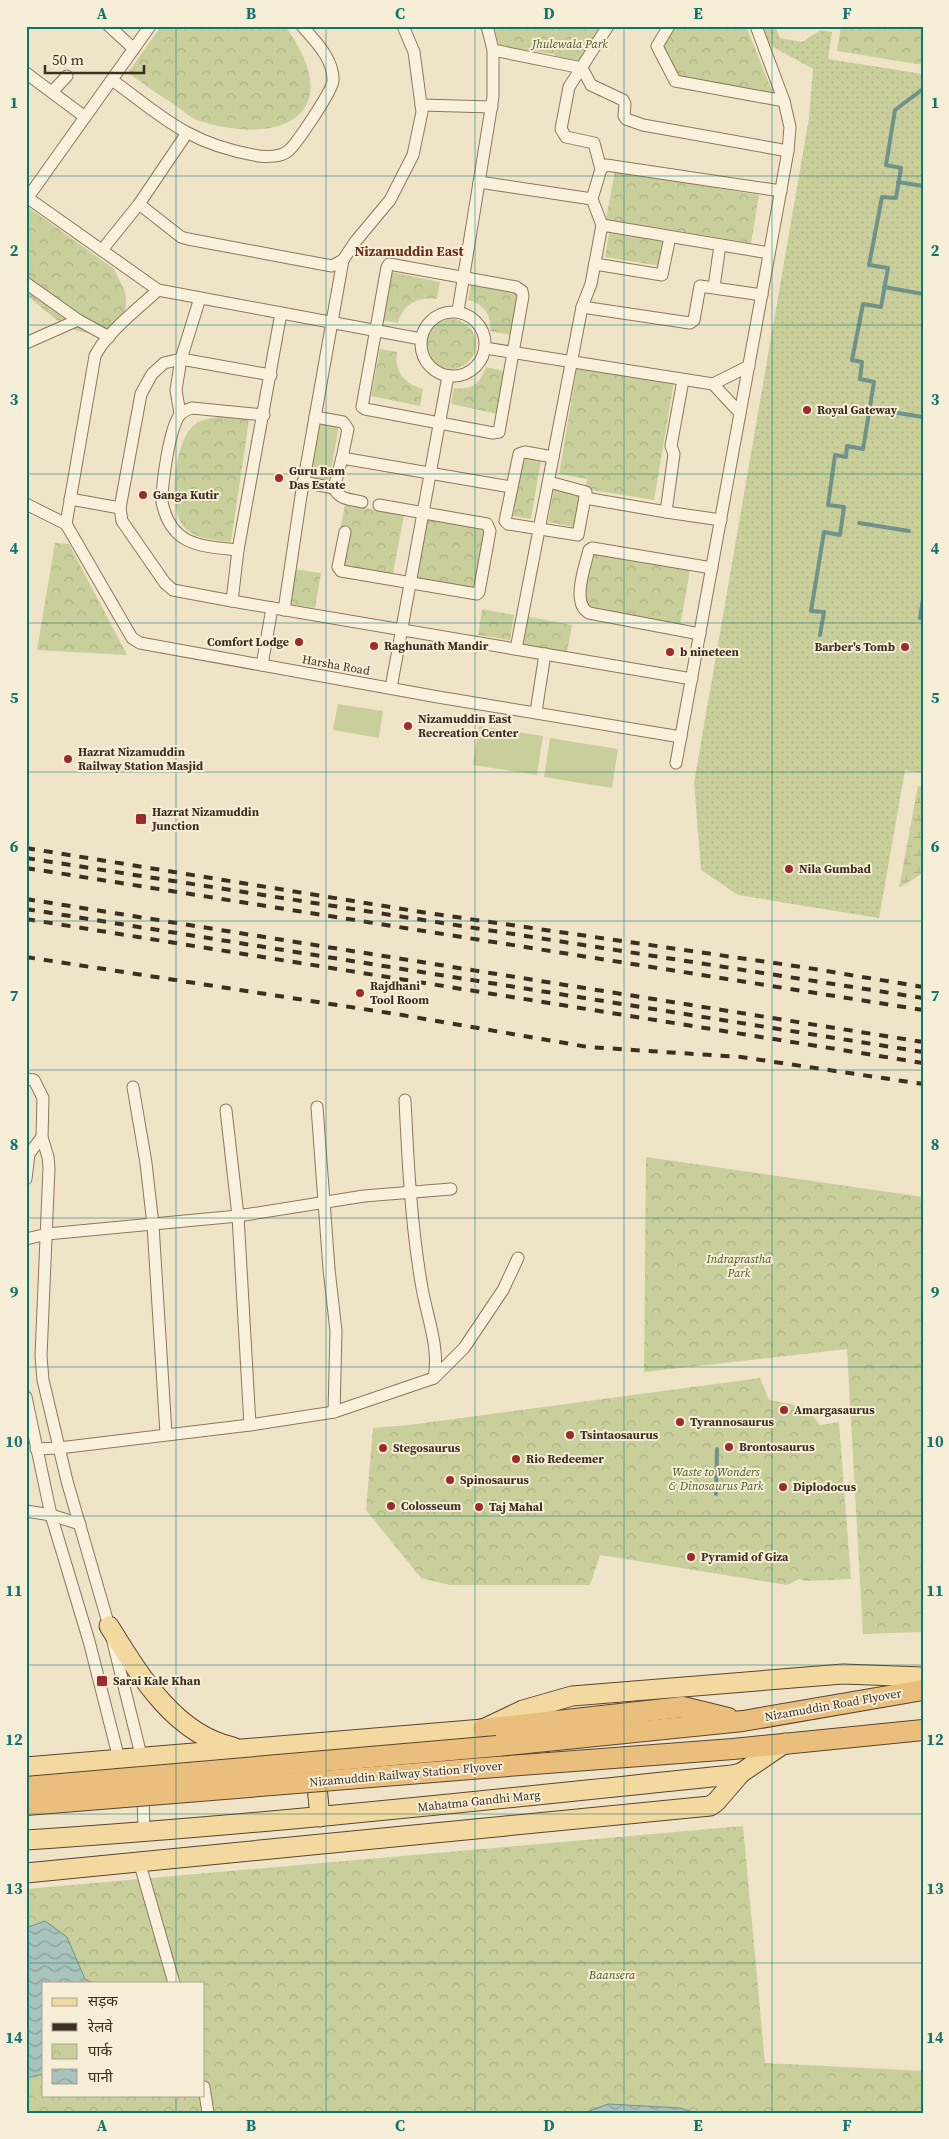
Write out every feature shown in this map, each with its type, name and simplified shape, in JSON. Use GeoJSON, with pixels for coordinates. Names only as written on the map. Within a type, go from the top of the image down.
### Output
{"type":"FeatureCollection","features":[{"type":"Feature","properties":{"kind":"highway","name":"Nizamuddin Road Flyover"},"geometry":{"type":"LineString","coordinates":[[743,1721],[915,1691]]}},
{"type":"Feature","properties":{"kind":"highway"},"geometry":{"type":"LineString","coordinates":[[483,1729],[683,1707],[743,1721]]}},
{"type":"Feature","properties":{"kind":"highway","name":"Nizamuddin Railway Station Flyover"},"geometry":{"type":"LineString","coordinates":[[26,1787],[601,1737],[743,1721]]}},
{"type":"Feature","properties":{"kind":"highway","name":"Mahatma Gandhi Marg"},"geometry":{"type":"LineString","coordinates":[[785,1743],[923,1730]]}},
{"type":"Feature","properties":{"kind":"highway","name":"Nizamuddin Railway Station Flyover"},"geometry":{"type":"LineString","coordinates":[[26,1805],[733,1749],[785,1743]]}},
{"type":"Feature","properties":{"kind":"main road"},"geometry":{"type":"LineString","coordinates":[[109,1626],[137,1671],[173,1713],[198,1734],[217,1743],[245,1749]]}},
{"type":"Feature","properties":{"kind":"main road"},"geometry":{"type":"LineString","coordinates":[[26,1767],[483,1729],[523,1710],[572,1696],[843,1674],[923,1677]]}},
{"type":"Feature","properties":{"kind":"main road","name":"Mahatma Gandhi Marg"},"geometry":{"type":"LineString","coordinates":[[26,1840],[320,1817],[741,1773],[785,1743]]}},
{"type":"Feature","properties":{"kind":"main road"},"geometry":{"type":"LineString","coordinates":[[314,1744],[320,1817]]}},
{"type":"Feature","properties":{"kind":"main road"},"geometry":{"type":"LineString","coordinates":[[26,1873],[710,1806],[716,1802],[741,1773]]}},
{"type":"Feature","properties":{"kind":"street"},"geometry":{"type":"LineString","coordinates":[[109,26],[134,49]]}},
{"type":"Feature","properties":{"kind":"street"},"geometry":{"type":"LineString","coordinates":[[150,26],[28,194],[158,290],[421,339]]}},
{"type":"Feature","properties":{"kind":"street"},"geometry":{"type":"LineString","coordinates":[[112,80],[187,132],[226,148],[260,156],[276,156],[288,151],[326,99],[333,82],[330,65],[318,45],[302,26]]}},
{"type":"Feature","properties":{"kind":"street"},"geometry":{"type":"LineString","coordinates":[[284,610],[303,482],[343,260],[355,242],[390,200],[412,155],[422,112],[414,52],[403,26]]}},
{"type":"Feature","properties":{"kind":"street"},"geometry":{"type":"LineString","coordinates":[[458,312],[462,278],[492,107],[494,66],[493,50],[487,26]]}},
{"type":"Feature","properties":{"kind":"street"},"geometry":{"type":"LineString","coordinates":[[516,649],[571,360],[582,307],[591,284],[602,226],[592,199],[600,169],[594,143],[566,137],[560,129],[569,87],[608,26]]}},
{"type":"Feature","properties":{"kind":"street"},"geometry":{"type":"LineString","coordinates":[[669,26],[657,46],[675,81],[784,101]]}},
{"type":"Feature","properties":{"kind":"street"},"geometry":{"type":"LineString","coordinates":[[676,763],[788,151],[790,127],[784,101],[756,26]]}},
{"type":"Feature","properties":{"kind":"street"},"geometry":{"type":"LineString","coordinates":[[493,50],[582,68]]}},
{"type":"Feature","properties":{"kind":"street"},"geometry":{"type":"LineString","coordinates":[[582,68],[591,85],[623,100],[625,104],[624,116],[626,119],[643,124],[788,151]]}},
{"type":"Feature","properties":{"kind":"street"},"geometry":{"type":"LineString","coordinates":[[26,73],[85,117]]}},
{"type":"Feature","properties":{"kind":"street"},"geometry":{"type":"LineString","coordinates":[[52,92],[67,76]]}},
{"type":"Feature","properties":{"kind":"street"},"geometry":{"type":"LineString","coordinates":[[421,105],[492,107]]}},
{"type":"Feature","properties":{"kind":"street"},"geometry":{"type":"LineString","coordinates":[[102,250],[139,204],[187,132]]}},
{"type":"Feature","properties":{"kind":"street"},"geometry":{"type":"LineString","coordinates":[[600,169],[611,164],[780,190]]}},
{"type":"Feature","properties":{"kind":"street"},"geometry":{"type":"LineString","coordinates":[[479,182],[592,199]]}},
{"type":"Feature","properties":{"kind":"street"},"geometry":{"type":"LineString","coordinates":[[139,204],[181,237],[188,240],[321,265],[332,266],[343,260]]}},
{"type":"Feature","properties":{"kind":"street"},"geometry":{"type":"LineString","coordinates":[[602,226],[769,253]]}},
{"type":"Feature","properties":{"kind":"street"},"geometry":{"type":"LineString","coordinates":[[595,264],[662,275],[670,237]]}},
{"type":"Feature","properties":{"kind":"street"},"geometry":{"type":"LineString","coordinates":[[714,287],[720,245]]}},
{"type":"Feature","properties":{"kind":"street"},"geometry":{"type":"LineString","coordinates":[[389,264],[462,278],[516,287],[522,292],[523,296],[499,432],[493,433],[365,410],[362,407],[374,331],[389,264]]}},
{"type":"Feature","properties":{"kind":"street"},"geometry":{"type":"LineString","coordinates":[[26,283],[78,320],[109,337]]}},
{"type":"Feature","properties":{"kind":"street"},"geometry":{"type":"LineString","coordinates":[[582,307],[690,323],[694,320],[700,286],[762,294]]}},
{"type":"Feature","properties":{"kind":"street"},"geometry":{"type":"LineString","coordinates":[[26,504],[66,524],[92,369],[99,348],[158,290]]}},
{"type":"Feature","properties":{"kind":"street"},"geometry":{"type":"LineString","coordinates":[[200,298],[181,359],[176,390],[180,414],[172,435],[162,493],[164,511],[174,531],[180,537],[211,547],[238,550]]}},
{"type":"Feature","properties":{"kind":"street"},"geometry":{"type":"LineString","coordinates":[[458,312],[468,314],[482,328],[485,348],[482,358],[468,373],[448,376],[430,367],[423,354],[421,339],[430,321],[438,315],[458,312]]}},
{"type":"Feature","properties":{"kind":"street"},"geometry":{"type":"LineString","coordinates":[[232,601],[238,550],[281,313]]}},
{"type":"Feature","properties":{"kind":"street"},"geometry":{"type":"LineString","coordinates":[[26,343],[78,320]]}},
{"type":"Feature","properties":{"kind":"street"},"geometry":{"type":"LineString","coordinates":[[485,348],[571,360],[713,384],[749,366]]}},
{"type":"Feature","properties":{"kind":"street"},"geometry":{"type":"LineString","coordinates":[[270,375],[181,359],[164,363],[152,374],[141,394],[120,508],[122,521],[164,583],[173,590],[692,679]]}},
{"type":"Feature","properties":{"kind":"street"},"geometry":{"type":"LineString","coordinates":[[391,688],[448,376]]}},
{"type":"Feature","properties":{"kind":"street"},"geometry":{"type":"LineString","coordinates":[[666,512],[674,454],[671,446],[684,380]]}},
{"type":"Feature","properties":{"kind":"street"},"geometry":{"type":"LineString","coordinates":[[713,384],[740,413]]}},
{"type":"Feature","properties":{"kind":"street"},"geometry":{"type":"LineString","coordinates":[[180,414],[192,408],[264,415]]}},
{"type":"Feature","properties":{"kind":"street"},"geometry":{"type":"LineString","coordinates":[[315,417],[343,422],[346,425],[348,429],[334,488],[339,496],[362,502]]}},
{"type":"Feature","properties":{"kind":"street"},"geometry":{"type":"LineString","coordinates":[[553,457],[520,453],[511,487],[506,523],[578,535],[585,538],[589,550],[579,600],[584,610],[700,634]]}},
{"type":"Feature","properties":{"kind":"street"},"geometry":{"type":"LineString","coordinates":[[341,460],[368,468]]}},
{"type":"Feature","properties":{"kind":"street"},"geometry":{"type":"LineString","coordinates":[[341,460],[511,487]]}},
{"type":"Feature","properties":{"kind":"street"},"geometry":{"type":"LineString","coordinates":[[303,482],[334,488]]}},
{"type":"Feature","properties":{"kind":"street"},"geometry":{"type":"LineString","coordinates":[[549,482],[586,492],[578,535]]}},
{"type":"Feature","properties":{"kind":"street"},"geometry":{"type":"LineString","coordinates":[[585,498],[721,520]]}},
{"type":"Feature","properties":{"kind":"street"},"geometry":{"type":"LineString","coordinates":[[70,499],[120,508]]}},
{"type":"Feature","properties":{"kind":"street"},"geometry":{"type":"LineString","coordinates":[[345,532],[338,570],[477,594],[490,531],[487,524],[379,505]]}},
{"type":"Feature","properties":{"kind":"street","name":"Harsha Road"},"geometry":{"type":"LineString","coordinates":[[66,524],[132,638],[152,646],[681,737]]}},
{"type":"Feature","properties":{"kind":"street"},"geometry":{"type":"LineString","coordinates":[[589,550],[592,548],[607,549],[712,568]]}},
{"type":"Feature","properties":{"kind":"street"},"geometry":{"type":"LineString","coordinates":[[262,666],[272,608]]}},
{"type":"Feature","properties":{"kind":"street"},"geometry":{"type":"LineString","coordinates":[[536,712],[545,654]]}},
{"type":"Feature","properties":{"kind":"street"},"geometry":{"type":"LineString","coordinates":[[26,1079],[34,1080],[43,1098],[42,1137],[48,1157],[47,1234],[41,1356],[43,1380],[66,1481],[109,1626],[143,1758],[144,1832]]}},
{"type":"Feature","properties":{"kind":"street"},"geometry":{"type":"LineString","coordinates":[[133,1088],[146,1162],[153,1225],[166,1434]]}},
{"type":"Feature","properties":{"kind":"street"},"geometry":{"type":"LineString","coordinates":[[405,1100],[409,1193],[422,1288],[437,1365],[434,1378]]}},
{"type":"Feature","properties":{"kind":"street"},"geometry":{"type":"LineString","coordinates":[[317,1107],[329,1269],[336,1331],[334,1412]]}},
{"type":"Feature","properties":{"kind":"street"},"geometry":{"type":"LineString","coordinates":[[226,1110],[238,1216],[250,1425]]}},
{"type":"Feature","properties":{"kind":"street"},"geometry":{"type":"LineString","coordinates":[[26,1179],[29,1154],[42,1137]]}},
{"type":"Feature","properties":{"kind":"street"},"geometry":{"type":"LineString","coordinates":[[26,1239],[47,1234],[238,1216],[364,1196],[451,1189]]}},
{"type":"Feature","properties":{"kind":"street"},"geometry":{"type":"LineString","coordinates":[[36,1449],[59,1448],[250,1425],[334,1412],[434,1378],[464,1348],[503,1290],[518,1258]]}},
{"type":"Feature","properties":{"kind":"street"},"geometry":{"type":"LineString","coordinates":[[26,1397],[51,1515],[89,1641],[119,1760],[144,1832]]}},
{"type":"Feature","properties":{"kind":"street"},"geometry":{"type":"LineString","coordinates":[[26,1511],[51,1515],[80,1524]]}},
{"type":"Feature","properties":{"kind":"street"},"geometry":{"type":"LineString","coordinates":[[139,1861],[174,1982]]}},
{"type":"Feature","properties":{"kind":"street"},"geometry":{"type":"LineString","coordinates":[[205,2093],[208,2113]]}},
{"type":"Feature","properties":{"kind":"green space"},"geometry":{"type":"Polygon","coordinates":[[[161,26],[285,26],[303,57],[310,82],[308,102],[296,117],[278,126],[255,130],[227,128],[194,119],[128,73],[161,26]]]}},
{"type":"Feature","properties":{"kind":"green space","name":"Jhulewala Park"},"geometry":{"type":"Polygon","coordinates":[[[494,26],[603,26],[577,70],[553,54],[499,46],[494,26]]]}},
{"type":"Feature","properties":{"kind":"green space"},"geometry":{"type":"Polygon","coordinates":[[[674,26],[746,26],[774,96],[677,78],[660,45],[674,26]]]}},
{"type":"Feature","properties":{"kind":"green space"},"geometry":{"type":"Polygon","coordinates":[[[762,26],[775,26],[780,38],[802,42],[821,30],[832,32],[828,59],[923,74],[923,773],[905,770],[879,918],[738,895],[701,870],[694,783],[809,118],[813,69],[766,43],[762,26]]]}},
{"type":"Feature","properties":{"kind":"green space"},"geometry":{"type":"Polygon","coordinates":[[[841,26],[923,26],[923,65],[837,51],[841,26]]]}},
{"type":"Feature","properties":{"kind":"green space"},"geometry":{"type":"Polygon","coordinates":[[[615,171],[759,195],[751,243],[606,219],[615,171]]]}},
{"type":"Feature","properties":{"kind":"green space"},"geometry":{"type":"Polygon","coordinates":[[[28,207],[114,269],[126,294],[126,306],[121,322],[99,332],[83,332],[57,320],[26,295],[26,210],[28,207]]]}},
{"type":"Feature","properties":{"kind":"green space"},"geometry":{"type":"Polygon","coordinates":[[[609,233],[665,242],[661,266],[605,257],[609,233]]]}},
{"type":"Feature","properties":{"kind":"green space"},"geometry":{"type":"Polygon","coordinates":[[[391,272],[440,282],[437,299],[430,298],[412,303],[400,316],[398,323],[382,320],[391,272]]]}},
{"type":"Feature","properties":{"kind":"green space"},"geometry":{"type":"Polygon","coordinates":[[[471,284],[518,292],[511,335],[490,331],[490,320],[486,311],[483,307],[468,300],[471,284]]]}},
{"type":"Feature","properties":{"kind":"green space"},"geometry":{"type":"Polygon","coordinates":[[[456,319],[469,326],[475,334],[475,354],[469,362],[461,368],[446,369],[433,362],[427,354],[426,339],[433,326],[441,320],[456,319]]]}},
{"type":"Feature","properties":{"kind":"green space"},"geometry":{"type":"Polygon","coordinates":[[[380,349],[397,352],[397,366],[402,376],[411,384],[423,389],[420,406],[371,396],[380,349]]]}},
{"type":"Feature","properties":{"kind":"green space"},"geometry":{"type":"Polygon","coordinates":[[[486,367],[507,372],[498,414],[451,404],[454,388],[460,389],[474,385],[484,373],[486,367]]]}},
{"type":"Feature","properties":{"kind":"green space"},"geometry":{"type":"Polygon","coordinates":[[[577,368],[674,382],[654,500],[585,489],[587,479],[559,474],[577,368]]]}},
{"type":"Feature","properties":{"kind":"green space"},"geometry":{"type":"Polygon","coordinates":[[[223,416],[249,420],[231,542],[206,538],[188,531],[179,518],[175,492],[177,462],[185,436],[198,423],[206,419],[223,416]]]}},
{"type":"Feature","properties":{"kind":"green space"},"geometry":{"type":"Polygon","coordinates":[[[318,421],[339,425],[329,481],[308,477],[318,421]]]}},
{"type":"Feature","properties":{"kind":"green space"},"geometry":{"type":"Polygon","coordinates":[[[523,457],[541,460],[531,519],[513,516],[523,457]]]}},
{"type":"Feature","properties":{"kind":"green space"},"geometry":{"type":"Polygon","coordinates":[[[554,488],[581,493],[575,527],[548,522],[554,488]]]}},
{"type":"Feature","properties":{"kind":"green space"},"geometry":{"type":"Polygon","coordinates":[[[345,504],[404,515],[392,579],[333,568],[345,504]]]}},
{"type":"Feature","properties":{"kind":"green space"},"geometry":{"type":"Polygon","coordinates":[[[428,516],[487,527],[475,591],[416,581],[428,516]]]}},
{"type":"Feature","properties":{"kind":"green space"},"geometry":{"type":"Polygon","coordinates":[[[55,543],[69,544],[127,655],[37,650],[55,543]]]}},
{"type":"Feature","properties":{"kind":"green space"},"geometry":{"type":"Polygon","coordinates":[[[599,549],[691,565],[680,626],[592,609],[583,601],[582,563],[599,549]]]}},
{"type":"Feature","properties":{"kind":"green space"},"geometry":{"type":"Polygon","coordinates":[[[294,569],[321,573],[315,608],[289,604],[294,569]]]}},
{"type":"Feature","properties":{"kind":"green space"},"geometry":{"type":"Polygon","coordinates":[[[482,609],[514,615],[510,640],[478,635],[482,609]]]}},
{"type":"Feature","properties":{"kind":"green space"},"geometry":{"type":"Polygon","coordinates":[[[526,616],[572,625],[567,652],[521,644],[526,616]]]}},
{"type":"Feature","properties":{"kind":"green space"},"geometry":{"type":"Polygon","coordinates":[[[338,704],[383,711],[379,738],[333,730],[338,704]]]}},
{"type":"Feature","properties":{"kind":"green space"},"geometry":{"type":"Polygon","coordinates":[[[479,726],[543,736],[537,775],[473,765],[479,726]]]}},
{"type":"Feature","properties":{"kind":"green space"},"geometry":{"type":"Polygon","coordinates":[[[550,738],[618,749],[612,788],[544,777],[550,738]]]}},
{"type":"Feature","properties":{"kind":"green space"},"geometry":{"type":"Polygon","coordinates":[[[918,786],[923,787],[923,873],[899,888],[918,786]]]}},
{"type":"Feature","properties":{"kind":"green space","name":"Indraprastha Park"},"geometry":{"type":"Polygon","coordinates":[[[646,1157],[923,1197],[923,1632],[863,1634],[847,1349],[644,1372],[646,1157]]]}},
{"type":"Feature","properties":{"kind":"green space","name":"Waste to Wonders & Dinosaurus Park"},"geometry":{"type":"Polygon","coordinates":[[[760,1378],[769,1400],[806,1407],[820,1425],[839,1422],[851,1579],[806,1581],[799,1579],[787,1585],[600,1555],[590,1585],[450,1585],[421,1578],[366,1510],[373,1428],[409,1425],[760,1378]]]}},
{"type":"Feature","properties":{"kind":"green space","name":"Baansera"},"geometry":{"type":"Polygon","coordinates":[[[743,1826],[765,2063],[923,2071],[923,2113],[26,2113],[26,1889],[743,1826]]]}},
{"type":"Feature","properties":{"kind":"water"},"geometry":{"type":"Polygon","coordinates":[[[45,1921],[67,1937],[85,1979],[91,1982],[42,1982],[42,2074],[26,2078],[26,1928],[45,1921]]]}},
{"type":"Feature","properties":{"kind":"water"},"geometry":{"type":"Polygon","coordinates":[[[608,2104],[680,2108],[696,2113],[584,2113],[608,2104]]]}},
{"type":"Feature","properties":{"kind":"waterway"},"geometry":{"type":"LineString","coordinates":[[820,635],[824,612],[811,611],[824,532],[840,535],[844,507],[828,505],[835,455],[846,457],[847,446],[863,449],[874,382],[860,379],[862,362],[852,360],[863,304],[881,307],[888,268],[869,265],[882,197],[896,198],[901,168],[886,165],[895,110],[923,89]]}},
{"type":"Feature","properties":{"kind":"waterway"},"geometry":{"type":"LineString","coordinates":[[898,182],[923,186]]}},
{"type":"Feature","properties":{"kind":"waterway"},"geometry":{"type":"LineString","coordinates":[[884,287],[923,294]]}},
{"type":"Feature","properties":{"kind":"waterway"},"geometry":{"type":"LineString","coordinates":[[885,411],[923,417]]}},
{"type":"Feature","properties":{"kind":"waterway"},"geometry":{"type":"LineString","coordinates":[[859,523],[909,531]]}},
{"type":"Feature","properties":{"kind":"waterway"},"geometry":{"type":"LineString","coordinates":[[920,618],[923,599]]}},
{"type":"Feature","properties":{"kind":"waterway"},"geometry":{"type":"LineString","coordinates":[[716,1494],[717,1449]]}},
{"type":"Feature","properties":{"kind":"railway"},"geometry":{"type":"LineString","coordinates":[[26,848],[421,912],[802,967],[923,987]]}},
{"type":"Feature","properties":{"kind":"railway"},"geometry":{"type":"LineString","coordinates":[[26,858],[923,998]]}},
{"type":"Feature","properties":{"kind":"railway"},"geometry":{"type":"LineString","coordinates":[[26,868],[923,1010]]}},
{"type":"Feature","properties":{"kind":"railway"},"geometry":{"type":"LineString","coordinates":[[26,899],[923,1042]]}},
{"type":"Feature","properties":{"kind":"railway"},"geometry":{"type":"LineString","coordinates":[[26,909],[923,1052]]}},
{"type":"Feature","properties":{"kind":"railway"},"geometry":{"type":"LineString","coordinates":[[26,919],[923,1063]]}},
{"type":"Feature","properties":{"kind":"railway"},"geometry":{"type":"LineString","coordinates":[[26,957],[402,1015],[588,1047],[741,1057],[923,1084]]}},
{"type":"Feature","properties":{"kind":"place","name":"Royal Gateway"},"geometry":{"type":"Point","coordinates":[807,410]}},
{"type":"Feature","properties":{"kind":"place","name":"Guru Ram Das Estate"},"geometry":{"type":"Point","coordinates":[279,478]}},
{"type":"Feature","properties":{"kind":"place","name":"Ganga Kutir"},"geometry":{"type":"Point","coordinates":[143,495]}},
{"type":"Feature","properties":{"kind":"place","name":"Comfort Lodge"},"geometry":{"type":"Point","coordinates":[299,642]}},
{"type":"Feature","properties":{"kind":"place","name":"Raghunath Mandir"},"geometry":{"type":"Point","coordinates":[374,646]}},
{"type":"Feature","properties":{"kind":"place","name":"Barber's Tomb"},"geometry":{"type":"Point","coordinates":[905,647]}},
{"type":"Feature","properties":{"kind":"place","name":"b nineteen"},"geometry":{"type":"Point","coordinates":[670,652]}},
{"type":"Feature","properties":{"kind":"place","name":"Nizamuddin East Recreation Center"},"geometry":{"type":"Point","coordinates":[408,726]}},
{"type":"Feature","properties":{"kind":"place","name":"Hazrat Nizamuddin Railway Station Masjid"},"geometry":{"type":"Point","coordinates":[68,759]}},
{"type":"Feature","properties":{"kind":"place","name":"Hazrat Nizamuddin Junction"},"geometry":{"type":"Point","coordinates":[141,819]}},
{"type":"Feature","properties":{"kind":"place","name":"Nila Gumbad"},"geometry":{"type":"Point","coordinates":[789,869]}},
{"type":"Feature","properties":{"kind":"place","name":"Rajdhani Tool Room"},"geometry":{"type":"Point","coordinates":[360,993]}},
{"type":"Feature","properties":{"kind":"place","name":"Amargasaurus"},"geometry":{"type":"Point","coordinates":[784,1410]}},
{"type":"Feature","properties":{"kind":"place","name":"Tyrannosaurus"},"geometry":{"type":"Point","coordinates":[680,1422]}},
{"type":"Feature","properties":{"kind":"place","name":"Tsintaosaurus"},"geometry":{"type":"Point","coordinates":[570,1435]}},
{"type":"Feature","properties":{"kind":"place","name":"Brontosaurus"},"geometry":{"type":"Point","coordinates":[729,1447]}},
{"type":"Feature","properties":{"kind":"place","name":"Stegosaurus"},"geometry":{"type":"Point","coordinates":[383,1448]}},
{"type":"Feature","properties":{"kind":"place","name":"Rio Redeemer"},"geometry":{"type":"Point","coordinates":[516,1459]}},
{"type":"Feature","properties":{"kind":"place","name":"Spinosaurus"},"geometry":{"type":"Point","coordinates":[450,1480]}},
{"type":"Feature","properties":{"kind":"place","name":"Diplodocus"},"geometry":{"type":"Point","coordinates":[783,1487]}},
{"type":"Feature","properties":{"kind":"place","name":"Colosseum"},"geometry":{"type":"Point","coordinates":[391,1506]}},
{"type":"Feature","properties":{"kind":"place","name":"Taj Mahal"},"geometry":{"type":"Point","coordinates":[479,1507]}},
{"type":"Feature","properties":{"kind":"place","name":"Pyramid of Giza"},"geometry":{"type":"Point","coordinates":[691,1557]}},
{"type":"Feature","properties":{"kind":"place","name":"Sarai Kale Khan"},"geometry":{"type":"Point","coordinates":[102,1681]}},
{"type":"Feature","properties":{"kind":"district","name":"Nizamuddin East"},"geometry":{"type":"Point","coordinates":[409,251]}}]}
